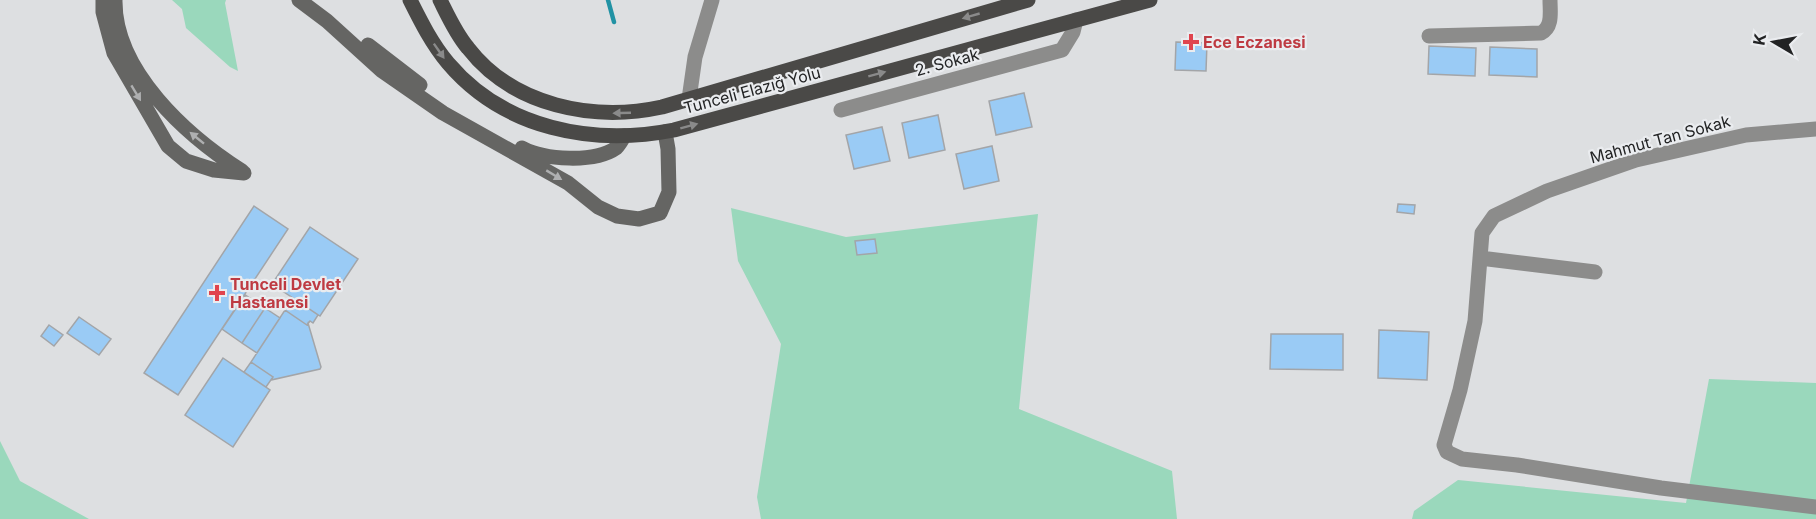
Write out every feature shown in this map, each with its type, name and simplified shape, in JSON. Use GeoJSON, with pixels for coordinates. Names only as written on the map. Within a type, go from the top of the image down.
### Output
{"type":"FeatureCollection","features":[{"type":"Feature","properties":{"kind":"main road","name":"Tunceli Elazığ Yolu"},"geometry":{"type":"LineString","coordinates":[[410,0],[427,34],[447,62],[466,82],[489,100],[518,116],[566,132],[594,136],[665,132],[1150,0]]}},
{"type":"Feature","properties":{"kind":"main road","name":"Tunceli Elazığ Yolu"},"geometry":{"type":"LineString","coordinates":[[440,0],[468,48],[484,64],[519,91],[547,102],[604,114],[636,112],[689,99],[1028,0]]}},
{"type":"Feature","properties":{"kind":"street"},"geometry":{"type":"LineString","coordinates":[[102,0],[114,53],[168,146],[186,161],[214,170],[244,172],[211,150],[166,111],[127,53],[114,12],[115,0]]}},
{"type":"Feature","properties":{"kind":"street"},"geometry":{"type":"LineString","coordinates":[[299,0],[327,21],[381,70],[434,107],[530,160],[568,183],[598,207],[617,216],[639,219],[660,213],[669,192],[668,149],[665,132]]}},
{"type":"Feature","properties":{"kind":"street"},"geometry":{"type":"LineString","coordinates":[[315,0],[380,55],[431,93],[529,152],[559,159],[599,154],[616,147],[624,136]]}},
{"type":"Feature","properties":{"kind":"street"},"geometry":{"type":"LineString","coordinates":[[689,99],[695,57],[712,0]]}},
{"type":"Feature","properties":{"kind":"street"},"geometry":{"type":"LineString","coordinates":[[1430,36],[1541,33],[1550,23],[1550,0]]}},
{"type":"Feature","properties":{"kind":"street","name":"2. Sokak"},"geometry":{"type":"LineString","coordinates":[[841,110],[1062,50],[1073,32],[1076,20]]}},
{"type":"Feature","properties":{"kind":"street","name":"Mahmut Tan Sokak"},"geometry":{"type":"LineString","coordinates":[[1816,129],[1746,135],[1636,160],[1547,191],[1494,216],[1482,233],[1475,321],[1460,390],[1444,445],[1453,457],[1661,488],[1816,507]]}},
{"type":"Feature","properties":{"kind":"street"},"geometry":{"type":"LineString","coordinates":[[1480,258],[1596,272]]}},
{"type":"Feature","properties":{"kind":"green space"},"geometry":{"type":"Polygon","coordinates":[[[172,0],[226,0],[238,71],[230,67],[186,28],[182,9],[172,0]]]}},
{"type":"Feature","properties":{"kind":"green space"},"geometry":{"type":"Polygon","coordinates":[[[731,208],[846,237],[1038,214],[1019,409],[1172,471],[1177,519],[761,519],[757,497],[781,344],[738,261],[731,208]]]}},
{"type":"Feature","properties":{"kind":"green space"},"geometry":{"type":"Polygon","coordinates":[[[1709,379],[1816,383],[1816,519],[1412,519],[1414,511],[1458,480],[1686,503],[1709,379]]]}},
{"type":"Feature","properties":{"kind":"green space"},"geometry":{"type":"Polygon","coordinates":[[[0,441],[20,481],[89,519],[0,519],[0,441]]]}},
{"type":"Feature","properties":{"kind":"building"},"geometry":{"type":"Polygon","coordinates":[[[1176,42],[1207,43],[1206,71],[1175,70],[1176,42]]]}},
{"type":"Feature","properties":{"kind":"building"},"geometry":{"type":"Polygon","coordinates":[[[1429,46],[1476,48],[1475,76],[1428,74],[1429,46]]]}},
{"type":"Feature","properties":{"kind":"building"},"geometry":{"type":"Polygon","coordinates":[[[1490,47],[1537,49],[1537,77],[1489,75],[1490,47]]]}},
{"type":"Feature","properties":{"kind":"building"},"geometry":{"type":"Polygon","coordinates":[[[1024,93],[1032,127],[996,135],[989,101],[1024,93]]]}},
{"type":"Feature","properties":{"kind":"building"},"geometry":{"type":"Polygon","coordinates":[[[938,115],[945,150],[909,158],[902,123],[938,115]]]}},
{"type":"Feature","properties":{"kind":"building"},"geometry":{"type":"Polygon","coordinates":[[[882,127],[890,161],[854,169],[846,135],[882,127]]]}},
{"type":"Feature","properties":{"kind":"building"},"geometry":{"type":"Polygon","coordinates":[[[992,146],[999,181],[964,189],[956,154],[992,146]]]}},
{"type":"Feature","properties":{"kind":"building"},"geometry":{"type":"Polygon","coordinates":[[[1398,204],[1415,205],[1414,214],[1397,212],[1398,204]]]}},
{"type":"Feature","properties":{"kind":"building"},"geometry":{"type":"Polygon","coordinates":[[[254,206],[288,229],[178,395],[144,373],[254,206]]]}},
{"type":"Feature","properties":{"kind":"building"},"geometry":{"type":"Polygon","coordinates":[[[310,227],[358,259],[320,316],[272,284],[310,227]]]}},
{"type":"Feature","properties":{"kind":"building"},"geometry":{"type":"Polygon","coordinates":[[[875,239],[877,253],[857,255],[855,241],[875,239]]]}},
{"type":"Feature","properties":{"kind":"building"},"geometry":{"type":"Polygon","coordinates":[[[245,295],[265,308],[242,343],[222,329],[245,295]]]}},
{"type":"Feature","properties":{"kind":"building"},"geometry":{"type":"Polygon","coordinates":[[[293,298],[318,315],[313,323],[310,321],[307,325],[285,310],[293,298]]]}},
{"type":"Feature","properties":{"kind":"building"},"geometry":{"type":"Polygon","coordinates":[[[265,308],[280,318],[257,353],[242,343],[265,308]]]}},
{"type":"Feature","properties":{"kind":"building"},"geometry":{"type":"Polygon","coordinates":[[[285,310],[307,325],[308,323],[321,367],[271,380],[273,377],[251,362],[285,310]]]}},
{"type":"Feature","properties":{"kind":"building"},"geometry":{"type":"Polygon","coordinates":[[[79,317],[111,339],[99,355],[67,333],[79,317]]]}},
{"type":"Feature","properties":{"kind":"building"},"geometry":{"type":"Polygon","coordinates":[[[49,325],[63,335],[54,346],[41,336],[49,325]]]}},
{"type":"Feature","properties":{"kind":"building"},"geometry":{"type":"Polygon","coordinates":[[[1379,330],[1429,332],[1427,380],[1378,378],[1379,330]]]}},
{"type":"Feature","properties":{"kind":"building"},"geometry":{"type":"Polygon","coordinates":[[[1271,334],[1343,334],[1343,370],[1270,369],[1271,334]]]}},
{"type":"Feature","properties":{"kind":"building"},"geometry":{"type":"Polygon","coordinates":[[[223,358],[270,390],[233,447],[185,415],[223,358]]]}},
{"type":"Feature","properties":{"kind":"building"},"geometry":{"type":"Polygon","coordinates":[[[251,362],[273,377],[266,387],[244,372],[251,362]]]}},
{"type":"Feature","properties":{"kind":"waterway"},"geometry":{"type":"LineString","coordinates":[[608,0],[614,22]]}},
{"type":"Feature","properties":{"kind":"place","name":"Ece Eczanesi"},"geometry":{"type":"Point","coordinates":[1191,42]}},
{"type":"Feature","properties":{"kind":"place","name":"Tunceli Devlet Hastanesi"},"geometry":{"type":"Point","coordinates":[217,293]}}]}
